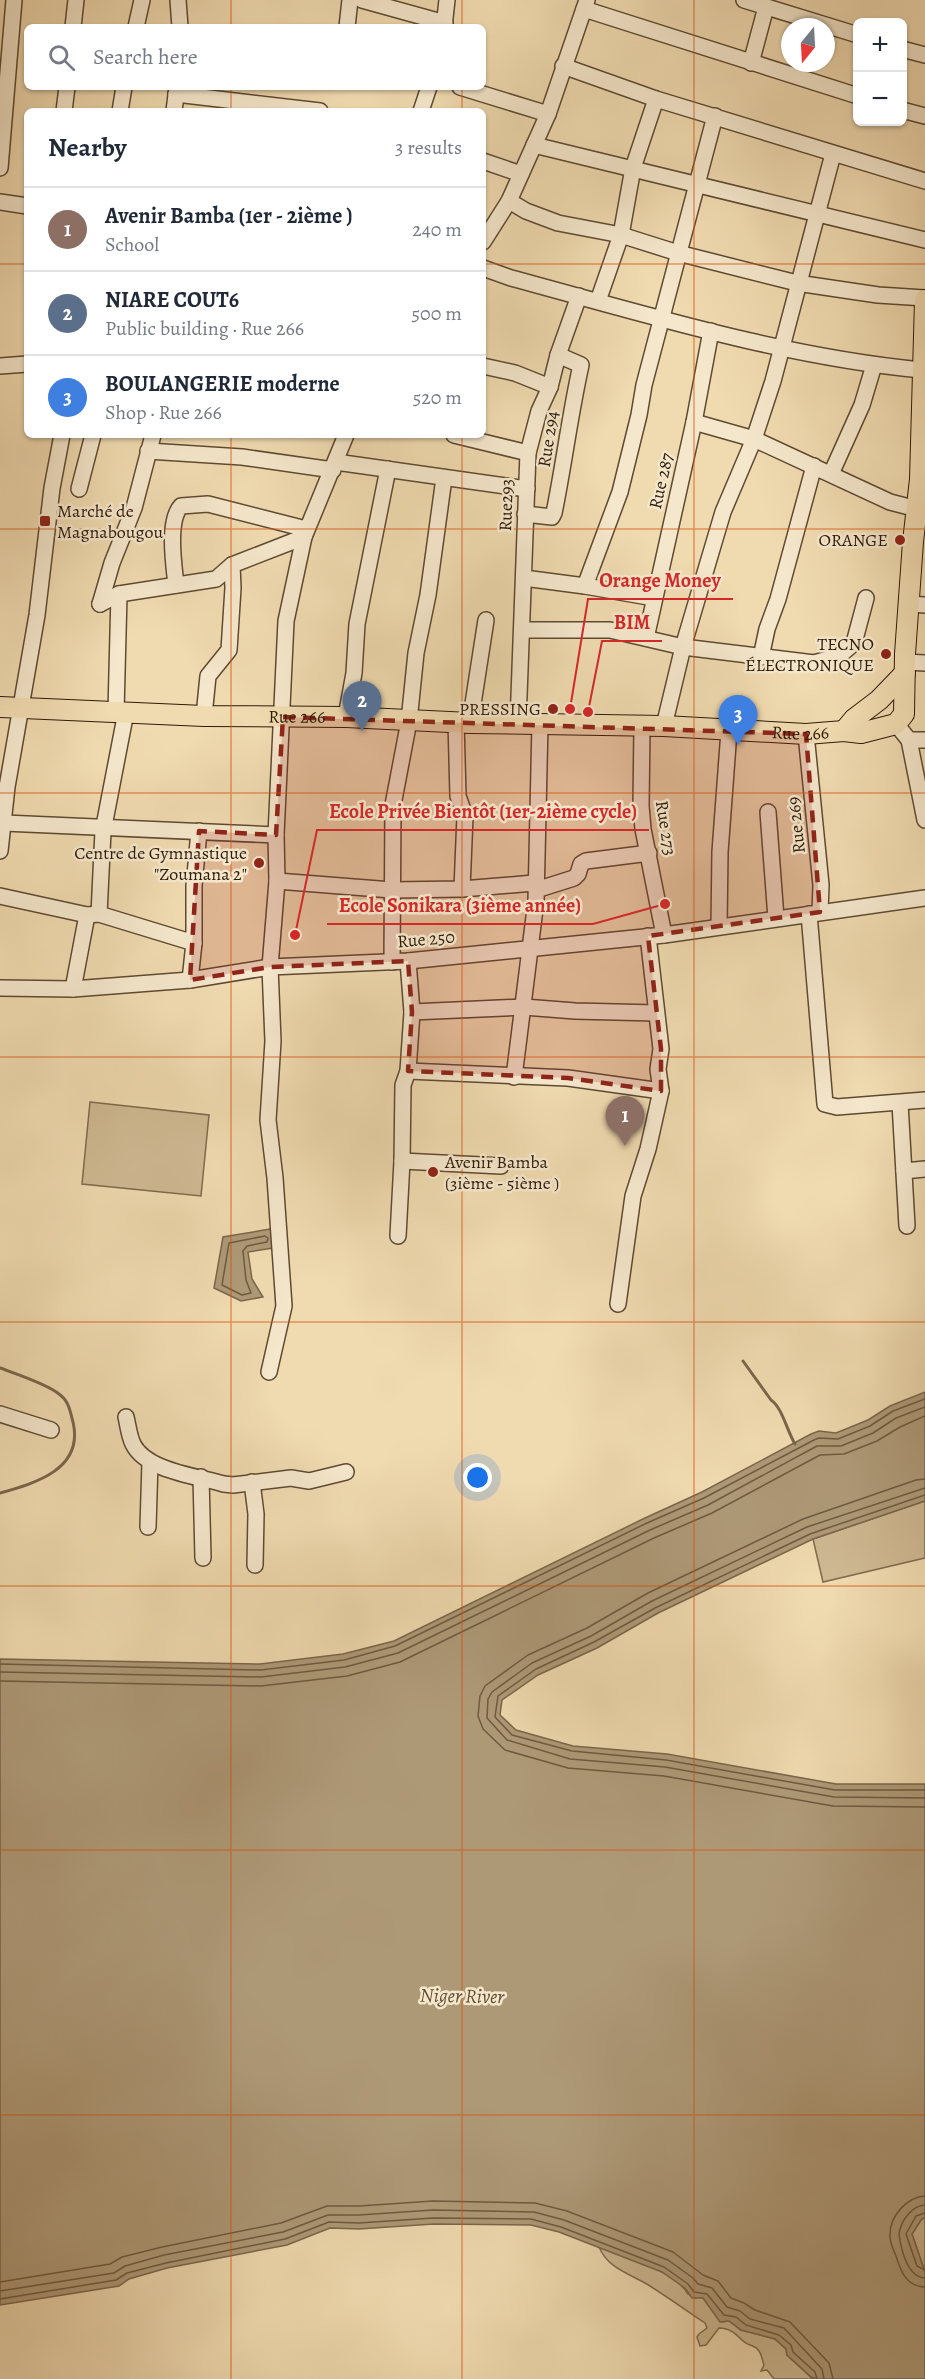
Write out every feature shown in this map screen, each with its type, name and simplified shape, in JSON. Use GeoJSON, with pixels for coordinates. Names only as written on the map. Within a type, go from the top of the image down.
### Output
{"type":"FeatureCollection","features":[{"type":"Feature","properties":{"kind":"main road"},"geometry":{"type":"LineString","coordinates":[[896,724],[904,714],[905,668],[917,605],[919,542],[916,509],[922,479],[922,370],[925,299]]}},
{"type":"Feature","properties":{"kind":"main road"},"geometry":{"type":"LineString","coordinates":[[837,733],[879,700],[905,668]]}},
{"type":"Feature","properties":{"kind":"main road","name":"Rue 266"},"geometry":{"type":"LineString","coordinates":[[0,706],[204,716],[346,717],[409,721],[664,726],[806,734],[861,733],[896,724]]}},
{"type":"Feature","properties":{"kind":"street"},"geometry":{"type":"LineString","coordinates":[[0,168],[2,108],[14,0]]}},
{"type":"Feature","properties":{"kind":"street"},"geometry":{"type":"LineString","coordinates":[[73,24],[76,0]]}},
{"type":"Feature","properties":{"kind":"street"},"geometry":{"type":"LineString","coordinates":[[137,24],[142,0]]}},
{"type":"Feature","properties":{"kind":"street"},"geometry":{"type":"LineString","coordinates":[[177,0],[180,24]]}},
{"type":"Feature","properties":{"kind":"street"},"geometry":{"type":"LineString","coordinates":[[347,24],[350,0]]}},
{"type":"Feature","properties":{"kind":"street"},"geometry":{"type":"LineString","coordinates":[[362,0],[441,24]]}},
{"type":"Feature","properties":{"kind":"street"},"geometry":{"type":"LineString","coordinates":[[444,24],[447,0]]}},
{"type":"Feature","properties":{"kind":"street"},"geometry":{"type":"LineString","coordinates":[[744,0],[853,33]]}},
{"type":"Feature","properties":{"kind":"street"},"geometry":{"type":"LineString","coordinates":[[486,234],[509,201],[548,114],[585,5],[752,63],[853,94]]}},
{"type":"Feature","properties":{"kind":"street"},"geometry":{"type":"LineString","coordinates":[[752,63],[766,7]]}},
{"type":"Feature","properties":{"kind":"street"},"geometry":{"type":"LineString","coordinates":[[907,50],[925,55]]}},
{"type":"Feature","properties":{"kind":"street"},"geometry":{"type":"LineString","coordinates":[[563,66],[656,99],[925,181]]}},
{"type":"Feature","properties":{"kind":"street"},"geometry":{"type":"LineString","coordinates":[[64,108],[67,90]]}},
{"type":"Feature","properties":{"kind":"street"},"geometry":{"type":"LineString","coordinates":[[120,108],[124,90]]}},
{"type":"Feature","properties":{"kind":"street"},"geometry":{"type":"LineString","coordinates":[[422,108],[428,90]]}},
{"type":"Feature","properties":{"kind":"street"},"geometry":{"type":"LineString","coordinates":[[470,90],[548,114]]}},
{"type":"Feature","properties":{"kind":"street"},"geometry":{"type":"LineString","coordinates":[[174,108],[177,91],[299,108]]}},
{"type":"Feature","properties":{"kind":"street"},"geometry":{"type":"LineString","coordinates":[[598,301],[621,235],[633,168],[656,99]]}},
{"type":"Feature","properties":{"kind":"street"},"geometry":{"type":"LineString","coordinates":[[907,111],[925,116]]}},
{"type":"Feature","properties":{"kind":"street"},"geometry":{"type":"LineString","coordinates":[[585,586],[620,492],[644,385],[715,116]]}},
{"type":"Feature","properties":{"kind":"street"},"geometry":{"type":"LineString","coordinates":[[534,145],[925,240]]}},
{"type":"Feature","properties":{"kind":"street"},"geometry":{"type":"LineString","coordinates":[[664,726],[683,646],[723,512],[753,439],[783,346],[797,283],[833,154]]}},
{"type":"Feature","properties":{"kind":"street"},"geometry":{"type":"LineString","coordinates":[[486,162],[521,174]]}},
{"type":"Feature","properties":{"kind":"street"},"geometry":{"type":"LineString","coordinates":[[509,201],[526,211],[558,223],[621,235],[678,253],[797,283],[878,295],[925,299]]}},
{"type":"Feature","properties":{"kind":"street"},"geometry":{"type":"LineString","coordinates":[[0,202],[24,206]]}},
{"type":"Feature","properties":{"kind":"street"},"geometry":{"type":"LineString","coordinates":[[486,269],[511,278],[711,331],[874,365],[922,370]]}},
{"type":"Feature","properties":{"kind":"street","name":"Rue293"},"geometry":{"type":"LineString","coordinates":[[518,723],[528,453],[539,411],[550,387],[558,355],[579,296]]}},
{"type":"Feature","properties":{"kind":"street","name":"Rue 287"},"geometry":{"type":"LineString","coordinates":[[646,638],[694,422],[711,331]]}},
{"type":"Feature","properties":{"kind":"street","name":"Rue 294"},"geometry":{"type":"LineString","coordinates":[[525,514],[552,517],[554,513],[581,365],[558,355]]}},
{"type":"Feature","properties":{"kind":"street"},"geometry":{"type":"LineString","coordinates":[[0,366],[24,364]]}},
{"type":"Feature","properties":{"kind":"street"},"geometry":{"type":"LineString","coordinates":[[831,474],[862,405],[874,365]]}},
{"type":"Feature","properties":{"kind":"street"},"geometry":{"type":"LineString","coordinates":[[486,367],[515,373],[550,387]]}},
{"type":"Feature","properties":{"kind":"street"},"geometry":{"type":"LineString","coordinates":[[694,422],[753,439],[890,502],[916,509]]}},
{"type":"Feature","properties":{"kind":"street"},"geometry":{"type":"LineString","coordinates":[[0,851],[4,823],[3,787],[37,615],[52,488],[61,438]]}},
{"type":"Feature","properties":{"kind":"street"},"geometry":{"type":"LineString","coordinates":[[79,489],[92,438]]}},
{"type":"Feature","properties":{"kind":"street"},"geometry":{"type":"LineString","coordinates":[[152,438],[134,508],[112,563],[100,604],[119,594],[216,579],[232,565],[305,533]]}},
{"type":"Feature","properties":{"kind":"street"},"geometry":{"type":"LineString","coordinates":[[269,1372],[284,1306],[275,1178],[268,1120],[273,1041],[270,967],[277,881],[276,835],[286,621],[305,533],[344,438]]}},
{"type":"Feature","properties":{"kind":"street"},"geometry":{"type":"LineString","coordinates":[[466,438],[528,453]]}},
{"type":"Feature","properties":{"kind":"street"},"geometry":{"type":"LineString","coordinates":[[148,451],[388,469],[527,489]]}},
{"type":"Feature","properties":{"kind":"street"},"geometry":{"type":"LineString","coordinates":[[761,657],[814,466]]}},
{"type":"Feature","properties":{"kind":"street"},"geometry":{"type":"LineString","coordinates":[[346,717],[354,674],[357,624],[388,469]]}},
{"type":"Feature","properties":{"kind":"street"},"geometry":{"type":"LineString","coordinates":[[392,962],[393,805],[409,721],[416,653],[428,595],[444,478]]}},
{"type":"Feature","properties":{"kind":"street"},"geometry":{"type":"LineString","coordinates":[[176,585],[172,539],[177,511],[181,506],[208,504],[305,533]]}},
{"type":"Feature","properties":{"kind":"street"},"geometry":{"type":"LineString","coordinates":[[204,716],[208,676],[229,650],[233,588],[232,565]]}},
{"type":"Feature","properties":{"kind":"street"},"geometry":{"type":"LineString","coordinates":[[524,579],[585,586],[654,598]]}},
{"type":"Feature","properties":{"kind":"street"},"geometry":{"type":"LineString","coordinates":[[73,989],[93,915],[121,712],[119,594]]}},
{"type":"Feature","properties":{"kind":"street"},"geometry":{"type":"LineString","coordinates":[[522,630],[610,630],[683,646],[814,663],[839,656],[854,643],[866,598]]}},
{"type":"Feature","properties":{"kind":"street"},"geometry":{"type":"LineString","coordinates":[[462,889],[465,816],[458,796],[463,722],[486,620]]}},
{"type":"Feature","properties":{"kind":"street"},"geometry":{"type":"LineString","coordinates":[[905,668],[925,663]]}},
{"type":"Feature","properties":{"kind":"street"},"geometry":{"type":"LineString","coordinates":[[514,1077],[531,948],[540,723]]}},
{"type":"Feature","properties":{"kind":"street"},"geometry":{"type":"LineString","coordinates":[[896,724],[909,740],[925,820]]}},
{"type":"Feature","properties":{"kind":"street","name":"Rue 273"},"geometry":{"type":"LineString","coordinates":[[618,1304],[633,1197],[648,1149],[661,1091],[658,1070],[661,1049],[656,1013],[656,936],[649,853],[643,829],[641,806],[642,727]]}},
{"type":"Feature","properties":{"kind":"street"},"geometry":{"type":"LineString","coordinates":[[719,926],[720,852],[729,731]]}},
{"type":"Feature","properties":{"kind":"street","name":"Rue 269"},"geometry":{"type":"LineString","coordinates":[[806,734],[821,885],[814,913],[825,1104],[837,1107],[900,1103]]}},
{"type":"Feature","properties":{"kind":"street"},"geometry":{"type":"LineString","coordinates":[[909,740],[925,740]]}},
{"type":"Feature","properties":{"kind":"street"},"geometry":{"type":"LineString","coordinates":[[768,812],[776,918]]}},
{"type":"Feature","properties":{"kind":"street"},"geometry":{"type":"LineString","coordinates":[[4,823],[276,835]]}},
{"type":"Feature","properties":{"kind":"street"},"geometry":{"type":"LineString","coordinates":[[190,980],[199,831]]}},
{"type":"Feature","properties":{"kind":"street"},"geometry":{"type":"LineString","coordinates":[[277,881],[392,890],[535,887],[574,878],[581,864],[586,861],[649,853]]}},
{"type":"Feature","properties":{"kind":"street"},"geometry":{"type":"LineString","coordinates":[[0,896],[93,915],[194,943]]}},
{"type":"Feature","properties":{"kind":"street","name":"Rue 250"},"geometry":{"type":"LineString","coordinates":[[0,988],[73,989],[190,980],[270,967],[408,961],[656,936],[925,898]]}},
{"type":"Feature","properties":{"kind":"street"},"geometry":{"type":"LineString","coordinates":[[398,1236],[403,1085],[408,1071],[412,1012],[408,961]]}},
{"type":"Feature","properties":{"kind":"street"},"geometry":{"type":"LineString","coordinates":[[412,1012],[524,1007],[656,1013]]}},
{"type":"Feature","properties":{"kind":"street"},"geometry":{"type":"LineString","coordinates":[[408,1071],[568,1078],[661,1091]]}},
{"type":"Feature","properties":{"kind":"street"},"geometry":{"type":"LineString","coordinates":[[907,1226],[900,1103],[925,1100]]}},
{"type":"Feature","properties":{"kind":"street"},"geometry":{"type":"LineString","coordinates":[[402,1161],[501,1166]]}},
{"type":"Feature","properties":{"kind":"street"},"geometry":{"type":"LineString","coordinates":[[904,1171],[925,1169]]}},
{"type":"Feature","properties":{"kind":"street"},"geometry":{"type":"LineString","coordinates":[[0,1414],[51,1430]]}},
{"type":"Feature","properties":{"kind":"street"},"geometry":{"type":"LineString","coordinates":[[126,1417],[133,1444],[141,1455],[150,1462],[201,1477],[233,1485],[291,1478],[309,1481],[346,1472]]}},
{"type":"Feature","properties":{"kind":"street"},"geometry":{"type":"LineString","coordinates":[[148,1527],[150,1462]]}},
{"type":"Feature","properties":{"kind":"street"},"geometry":{"type":"LineString","coordinates":[[201,1477],[203,1558]]}},
{"type":"Feature","properties":{"kind":"street"},"geometry":{"type":"LineString","coordinates":[[252,1482],[256,1514],[255,1565]]}},
{"type":"Feature","properties":{"kind":"highlighted area"},"geometry":{"type":"Polygon","coordinates":[[[283,717],[806,734],[820,912],[648,936],[661,1049],[661,1091],[568,1078],[408,1071],[412,1012],[408,961],[270,967],[190,980],[199,831],[276,835],[283,717]]]}},
{"type":"Feature","properties":{"kind":"shaded area"},"geometry":{"type":"Polygon","coordinates":[[[90,1102],[209,1115],[201,1196],[82,1184],[90,1102]]]}},
{"type":"Feature","properties":{"kind":"shaded area"},"geometry":{"type":"Polygon","coordinates":[[[925,1501],[925,1558],[823,1582],[813,1539],[925,1501]]]}},
{"type":"Feature","properties":{"kind":"shaded area"},"geometry":{"type":"Polygon","coordinates":[[[925,2217],[925,2272],[912,2234],[925,2217]]]}},
{"type":"Feature","properties":{"kind":"shaded area"},"geometry":{"type":"Polygon","coordinates":[[[599,2247],[648,2265],[672,2278],[688,2294],[703,2298],[721,2322],[729,2321],[741,2330],[775,2339],[786,2349],[787,2355],[811,2377],[817,2379],[774,2379],[767,2370],[761,2371],[764,2365],[758,2349],[745,2343],[726,2329],[719,2328],[706,2345],[700,2346],[697,2337],[707,2328],[705,2323],[650,2286],[614,2266],[599,2247]]]}},
{"type":"Feature","properties":{"kind":"water"},"geometry":{"type":"Polygon","coordinates":[[[276,1228],[273,1248],[248,1252],[252,1279],[263,1297],[241,1301],[214,1288],[223,1237],[276,1228]]]}},
{"type":"Feature","properties":{"kind":"water","name":"Niger River"},"geometry":{"type":"Polygon","coordinates":[[[925,1392],[925,1501],[813,1539],[658,1613],[597,1648],[538,1675],[502,1700],[500,1715],[516,1730],[573,1746],[667,1754],[836,1784],[925,1784],[925,2217],[912,2234],[925,2272],[925,2379],[817,2379],[811,2377],[787,2355],[786,2349],[775,2339],[741,2330],[729,2321],[720,2322],[703,2298],[692,2298],[685,2288],[662,2272],[559,2232],[531,2225],[434,2224],[359,2229],[330,2228],[287,2245],[167,2268],[129,2279],[119,2286],[0,2305],[0,1659],[260,1664],[343,1654],[394,1641],[702,1492],[811,1434],[819,1431],[836,1433],[868,1420],[890,1406],[925,1392]]]}},
{"type":"Feature","properties":{"kind":"waterway"},"geometry":{"type":"LineString","coordinates":[[743,1361],[775,1403],[795,1444]]}},
{"type":"Feature","properties":{"kind":"waterway"},"geometry":{"type":"LineString","coordinates":[[0,1368],[54,1390],[62,1397],[70,1410],[74,1438],[71,1452],[54,1471],[42,1479],[0,1493]]}},
{"type":"Feature","properties":{"kind":"place","name":"Marché de Magnabougou"},"geometry":{"type":"Point","coordinates":[45,521]}},
{"type":"Feature","properties":{"kind":"place","name":"ORANGE"},"geometry":{"type":"Point","coordinates":[900,540]}},
{"type":"Feature","properties":{"kind":"place","name":"TECNO ÉLECTRONIQUE"},"geometry":{"type":"Point","coordinates":[886,654]}},
{"type":"Feature","properties":{"kind":"place","name":"PRESSING"},"geometry":{"type":"Point","coordinates":[553,709]}},
{"type":"Feature","properties":{"kind":"place","name":"Orange Money"},"geometry":{"type":"Point","coordinates":[570,709]}},
{"type":"Feature","properties":{"kind":"place","name":"BIM"},"geometry":{"type":"Point","coordinates":[588,712]}},
{"type":"Feature","properties":{"kind":"place","name":"NIARE COUT6"},"geometry":{"type":"Point","coordinates":[362,731]}},
{"type":"Feature","properties":{"kind":"place","name":"BOULANGERIE moderne"},"geometry":{"type":"Point","coordinates":[738,745]}},
{"type":"Feature","properties":{"kind":"place","name":"Centre de Gymnastique \"Zoumana 2\""},"geometry":{"type":"Point","coordinates":[259,863]}},
{"type":"Feature","properties":{"kind":"place","name":"Ecole Sonikara (3ième année)"},"geometry":{"type":"Point","coordinates":[665,904]}},
{"type":"Feature","properties":{"kind":"place","name":"Ecole Privée Bientôt (1er-2ième cycle)"},"geometry":{"type":"Point","coordinates":[295,935]}},
{"type":"Feature","properties":{"kind":"place","name":"Avenir Bamba (1er - 2ième )"},"geometry":{"type":"Point","coordinates":[625,1146]}},
{"type":"Feature","properties":{"kind":"place","name":"Avenir Bamba (3ième - 5ième )"},"geometry":{"type":"Point","coordinates":[433,1172]}}]}
